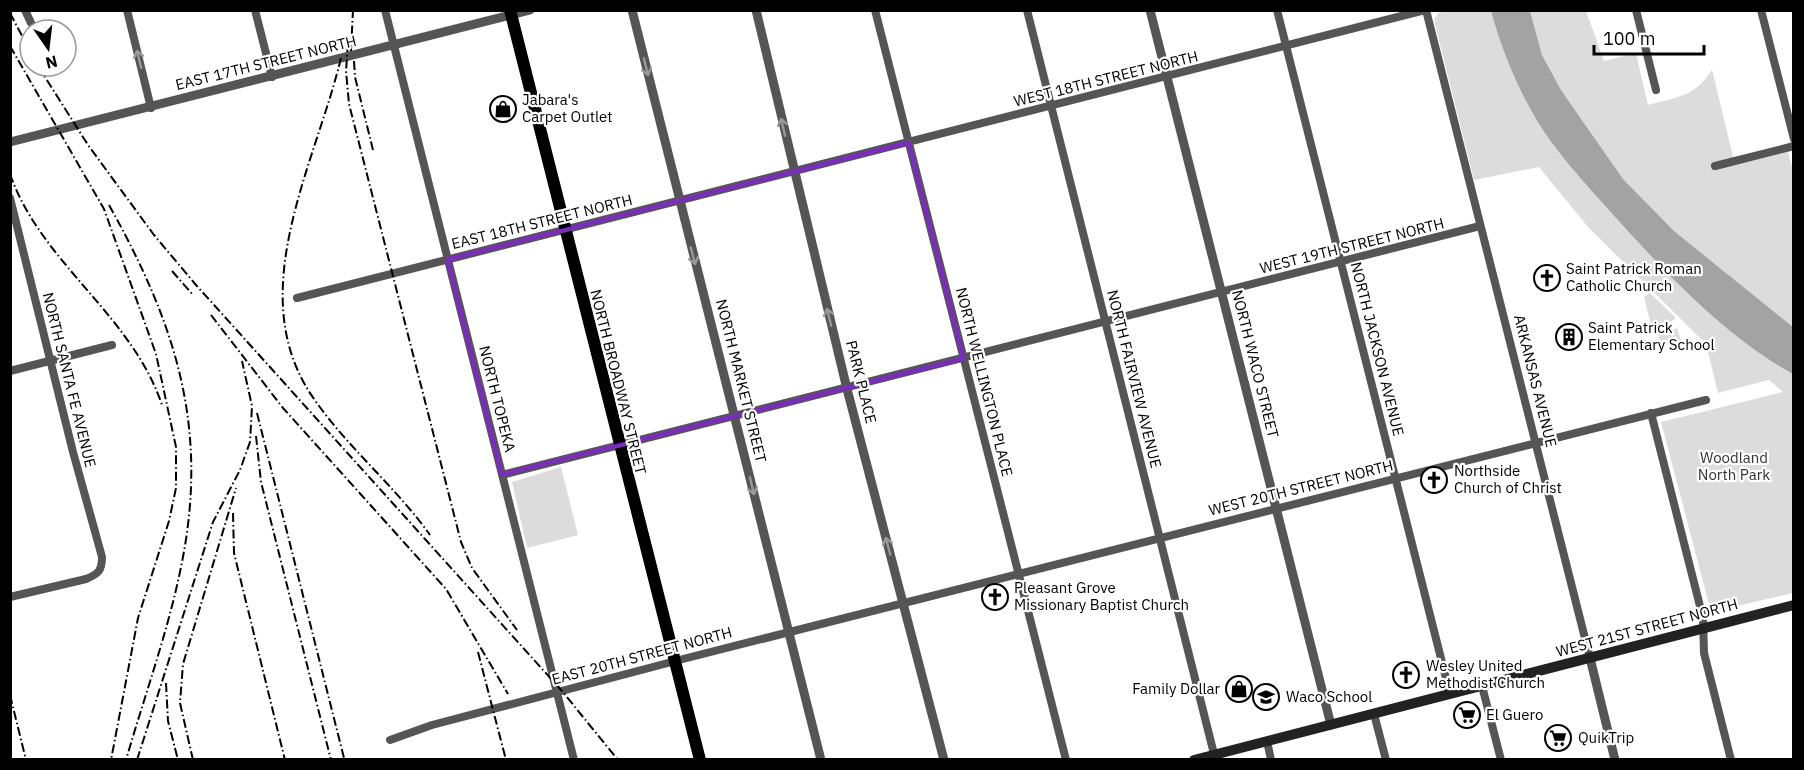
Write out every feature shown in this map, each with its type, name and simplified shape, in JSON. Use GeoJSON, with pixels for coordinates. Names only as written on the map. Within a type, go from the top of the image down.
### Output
{"type":"FeatureCollection","features":[{"type":"Feature","properties":{"kind":"main road","name":"NORTH BROADWAY STREET"},"geometry":{"type":"LineString","coordinates":[[510,13],[700,759]]}},
{"type":"Feature","properties":{"kind":"main road","name":"WEST 21ST STREET NORTH"},"geometry":{"type":"LineString","coordinates":[[1194,759],[1794,605]]}},
{"type":"Feature","properties":{"kind":"street"},"geometry":{"type":"LineString","coordinates":[[127,10],[152,108]]}},
{"type":"Feature","properties":{"kind":"street"},"geometry":{"type":"LineString","coordinates":[[255,10],[272,77]]}},
{"type":"Feature","properties":{"kind":"street","name":"NORTH TOPEKA"},"geometry":{"type":"LineString","coordinates":[[385,10],[574,759]]}},
{"type":"Feature","properties":{"kind":"street","name":"EAST 17TH STREET NORTH"},"geometry":{"type":"LineString","coordinates":[[10,142],[152,108],[510,13],[530,10]]}},
{"type":"Feature","properties":{"kind":"street","name":"NORTH MARKET STREET"},"geometry":{"type":"LineString","coordinates":[[632,10],[821,759]]}},
{"type":"Feature","properties":{"kind":"street","name":"PARK PLACE"},"geometry":{"type":"LineString","coordinates":[[756,10],[847,389],[944,759]]}},
{"type":"Feature","properties":{"kind":"street","name":"NORTH WELLINGTON PLACE"},"geometry":{"type":"LineString","coordinates":[[876,10],[1066,759]]}},
{"type":"Feature","properties":{"kind":"street","name":"NORTH FAIRVIEW AVENUE"},"geometry":{"type":"LineString","coordinates":[[1027,10],[1214,754]]}},
{"type":"Feature","properties":{"kind":"street","name":"NORTH WACO STREET"},"geometry":{"type":"LineString","coordinates":[[1150,10],[1331,725]]}},
{"type":"Feature","properties":{"kind":"street","name":"NORTH JACKSON AVENUE"},"geometry":{"type":"LineString","coordinates":[[1277,10],[1450,694]]}},
{"type":"Feature","properties":{"kind":"street","name":"WEST 18TH STREET NORTH"},"geometry":{"type":"LineString","coordinates":[[794,173],[1425,10]]}},
{"type":"Feature","properties":{"kind":"street","name":"ARKANSAS AVENUE"},"geometry":{"type":"LineString","coordinates":[[1425,10],[1615,759]]}},
{"type":"Feature","properties":{"kind":"street"},"geometry":{"type":"LineString","coordinates":[[1636,10],[1656,90]]}},
{"type":"Feature","properties":{"kind":"street"},"geometry":{"type":"LineString","coordinates":[[1761,10],[1794,139]]}},
{"type":"Feature","properties":{"kind":"street"},"geometry":{"type":"LineString","coordinates":[[1715,166],[1794,146]]}},
{"type":"Feature","properties":{"kind":"street","name":"EAST 18TH STREET NORTH"},"geometry":{"type":"LineString","coordinates":[[297,298],[794,173]]}},
{"type":"Feature","properties":{"kind":"street","name":"NORTH SANTA FE AVENUE"},"geometry":{"type":"LineString","coordinates":[[10,198],[102,557],[102,567],[98,574],[86,579],[10,597]]}},
{"type":"Feature","properties":{"kind":"street","name":"WEST 19TH STREET NORTH"},"geometry":{"type":"LineString","coordinates":[[502,475],[1480,226]]}},
{"type":"Feature","properties":{"kind":"street"},"geometry":{"type":"LineString","coordinates":[[10,371],[112,345]]}},
{"type":"Feature","properties":{"kind":"street","name":"WEST 20TH STREET NORTH"},"geometry":{"type":"LineString","coordinates":[[903,603],[1706,400]]}},
{"type":"Feature","properties":{"kind":"street"},"geometry":{"type":"LineString","coordinates":[[1651,413],[1703,618],[1704,653],[1731,759]]}},
{"type":"Feature","properties":{"kind":"street","name":"EAST 20TH STREET NORTH"},"geometry":{"type":"LineString","coordinates":[[390,740],[432,725],[903,603]]}},
{"type":"Feature","properties":{"kind":"street"},"geometry":{"type":"LineString","coordinates":[[1482,686],[1501,759]]}},
{"type":"Feature","properties":{"kind":"street"},"geometry":{"type":"LineString","coordinates":[[1374,714],[1386,759]]}},
{"type":"Feature","properties":{"kind":"street"},"geometry":{"type":"LineString","coordinates":[[1267,741],[1271,759]]}},
{"type":"Feature","properties":{"kind":"highlighted area"},"geometry":{"type":"Polygon","coordinates":[[[909,143],[964,359],[502,475],[448,260],[909,143]]]}},
{"type":"Feature","properties":{"kind":"green space","name":"Woodland North Park"},"geometry":{"type":"Polygon","coordinates":[[[1491,11],[1499,39],[1522,93],[1552,143],[1570,165],[1649,254],[1694,299],[1742,340],[1793,374],[1793,593],[1711,612],[1661,422],[1783,392],[1769,380],[1718,393],[1706,344],[1588,227],[1539,167],[1474,180],[1434,20],[1438,13],[1491,11]]]}},
{"type":"Feature","properties":{"kind":"green space"},"geometry":{"type":"Polygon","coordinates":[[[1530,11],[1586,11],[1604,61],[1636,53],[1648,105],[1692,91],[1712,69],[1735,165],[1788,152],[1794,174],[1793,327],[1674,231],[1623,179],[1561,90],[1542,55],[1530,11]]]}},
{"type":"Feature","properties":{"kind":"green space"},"geometry":{"type":"Polygon","coordinates":[[[1650,293],[1676,318],[1664,327],[1652,329],[1644,297],[1650,293]]]}},
{"type":"Feature","properties":{"kind":"green space"},"geometry":{"type":"Polygon","coordinates":[[[1677,328],[1681,340],[1662,346],[1658,334],[1677,328]]]}},
{"type":"Feature","properties":{"kind":"green space"},"geometry":{"type":"Polygon","coordinates":[[[561,467],[578,535],[527,548],[512,482],[561,467]]]}},
{"type":"Feature","properties":{"kind":"shaded area"},"geometry":{"type":"Polygon","coordinates":[[[1491,11],[1530,11],[1542,55],[1561,90],[1623,179],[1674,231],[1793,327],[1793,374],[1742,340],[1694,299],[1649,254],[1570,165],[1536,119],[1522,93],[1499,39],[1491,11]]]}},
{"type":"Feature","properties":{"kind":"railway"},"geometry":{"type":"LineString","coordinates":[[351,51],[353,10]]}},
{"type":"Feature","properties":{"kind":"railway"},"geometry":{"type":"LineString","coordinates":[[10,13],[18,28]]}},
{"type":"Feature","properties":{"kind":"railway"},"geometry":{"type":"LineString","coordinates":[[348,43],[346,71],[349,104],[461,542],[472,568],[517,630]]}},
{"type":"Feature","properties":{"kind":"railway"},"geometry":{"type":"LineString","coordinates":[[10,46],[104,209],[156,354],[176,447],[176,488],[169,521],[138,618],[111,760]]}},
{"type":"Feature","properties":{"kind":"railway"},"geometry":{"type":"LineString","coordinates":[[341,58],[290,230],[284,274],[284,317],[293,359],[314,399],[430,535]]}},
{"type":"Feature","properties":{"kind":"railway"},"geometry":{"type":"LineString","coordinates":[[354,61],[355,77],[373,150]]}},
{"type":"Feature","properties":{"kind":"railway"},"geometry":{"type":"LineString","coordinates":[[46,78],[88,145],[154,235],[196,285],[562,691],[618,760]]}},
{"type":"Feature","properties":{"kind":"railway"},"geometry":{"type":"LineString","coordinates":[[10,174],[24,206],[43,235],[130,343],[148,373],[162,405]]}},
{"type":"Feature","properties":{"kind":"railway"},"geometry":{"type":"LineString","coordinates":[[109,205],[152,291],[168,334],[180,377],[188,420],[191,465],[189,512],[177,587],[126,760]]}},
{"type":"Feature","properties":{"kind":"railway"},"geometry":{"type":"LineString","coordinates":[[172,271],[193,295]]}},
{"type":"Feature","properties":{"kind":"railway"},"geometry":{"type":"LineString","coordinates":[[211,315],[283,408],[446,589],[508,694]]}},
{"type":"Feature","properties":{"kind":"railway"},"geometry":{"type":"LineString","coordinates":[[137,760],[213,522],[240,470],[250,442],[252,406],[242,361]]}},
{"type":"Feature","properties":{"kind":"railway"},"geometry":{"type":"LineString","coordinates":[[257,413],[344,758]]}},
{"type":"Feature","properties":{"kind":"railway"},"geometry":{"type":"LineString","coordinates":[[256,436],[261,482],[331,760]]}},
{"type":"Feature","properties":{"kind":"railway"},"geometry":{"type":"LineString","coordinates":[[193,760],[180,703],[183,664],[236,488]]}},
{"type":"Feature","properties":{"kind":"railway"},"geometry":{"type":"LineString","coordinates":[[233,513],[234,553],[285,760]]}},
{"type":"Feature","properties":{"kind":"railway"},"geometry":{"type":"LineString","coordinates":[[478,652],[506,760]]}},
{"type":"Feature","properties":{"kind":"railway"},"geometry":{"type":"LineString","coordinates":[[166,683],[168,721],[178,760]]}},
{"type":"Feature","properties":{"kind":"railway"},"geometry":{"type":"LineString","coordinates":[[10,695],[26,760]]}},
{"type":"Feature","properties":{"kind":"place","name":"Jabara's Carpet Outlet"},"geometry":{"type":"Point","coordinates":[503,109]}},
{"type":"Feature","properties":{"kind":"place","name":"Saint Patrick Roman Catholic Church"},"geometry":{"type":"Point","coordinates":[1547,278]}},
{"type":"Feature","properties":{"kind":"place","name":"Saint Patrick Elementary School"},"geometry":{"type":"Point","coordinates":[1569,337]}},
{"type":"Feature","properties":{"kind":"place","name":"Northside Church of Christ"},"geometry":{"type":"Point","coordinates":[1434,480]}},
{"type":"Feature","properties":{"kind":"place","name":"Pleasant Grove Missionary Baptist Church"},"geometry":{"type":"Point","coordinates":[995,597]}},
{"type":"Feature","properties":{"kind":"place","name":"Wesley United Methodist Church"},"geometry":{"type":"Point","coordinates":[1406,675]}},
{"type":"Feature","properties":{"kind":"place","name":"Family Dollar"},"geometry":{"type":"Point","coordinates":[1239,689]}},
{"type":"Feature","properties":{"kind":"place","name":"Waco School"},"geometry":{"type":"Point","coordinates":[1266,697]}},
{"type":"Feature","properties":{"kind":"place","name":"El Guero"},"geometry":{"type":"Point","coordinates":[1467,715]}},
{"type":"Feature","properties":{"kind":"place","name":"QuikTrip"},"geometry":{"type":"Point","coordinates":[1558,738]}}]}
